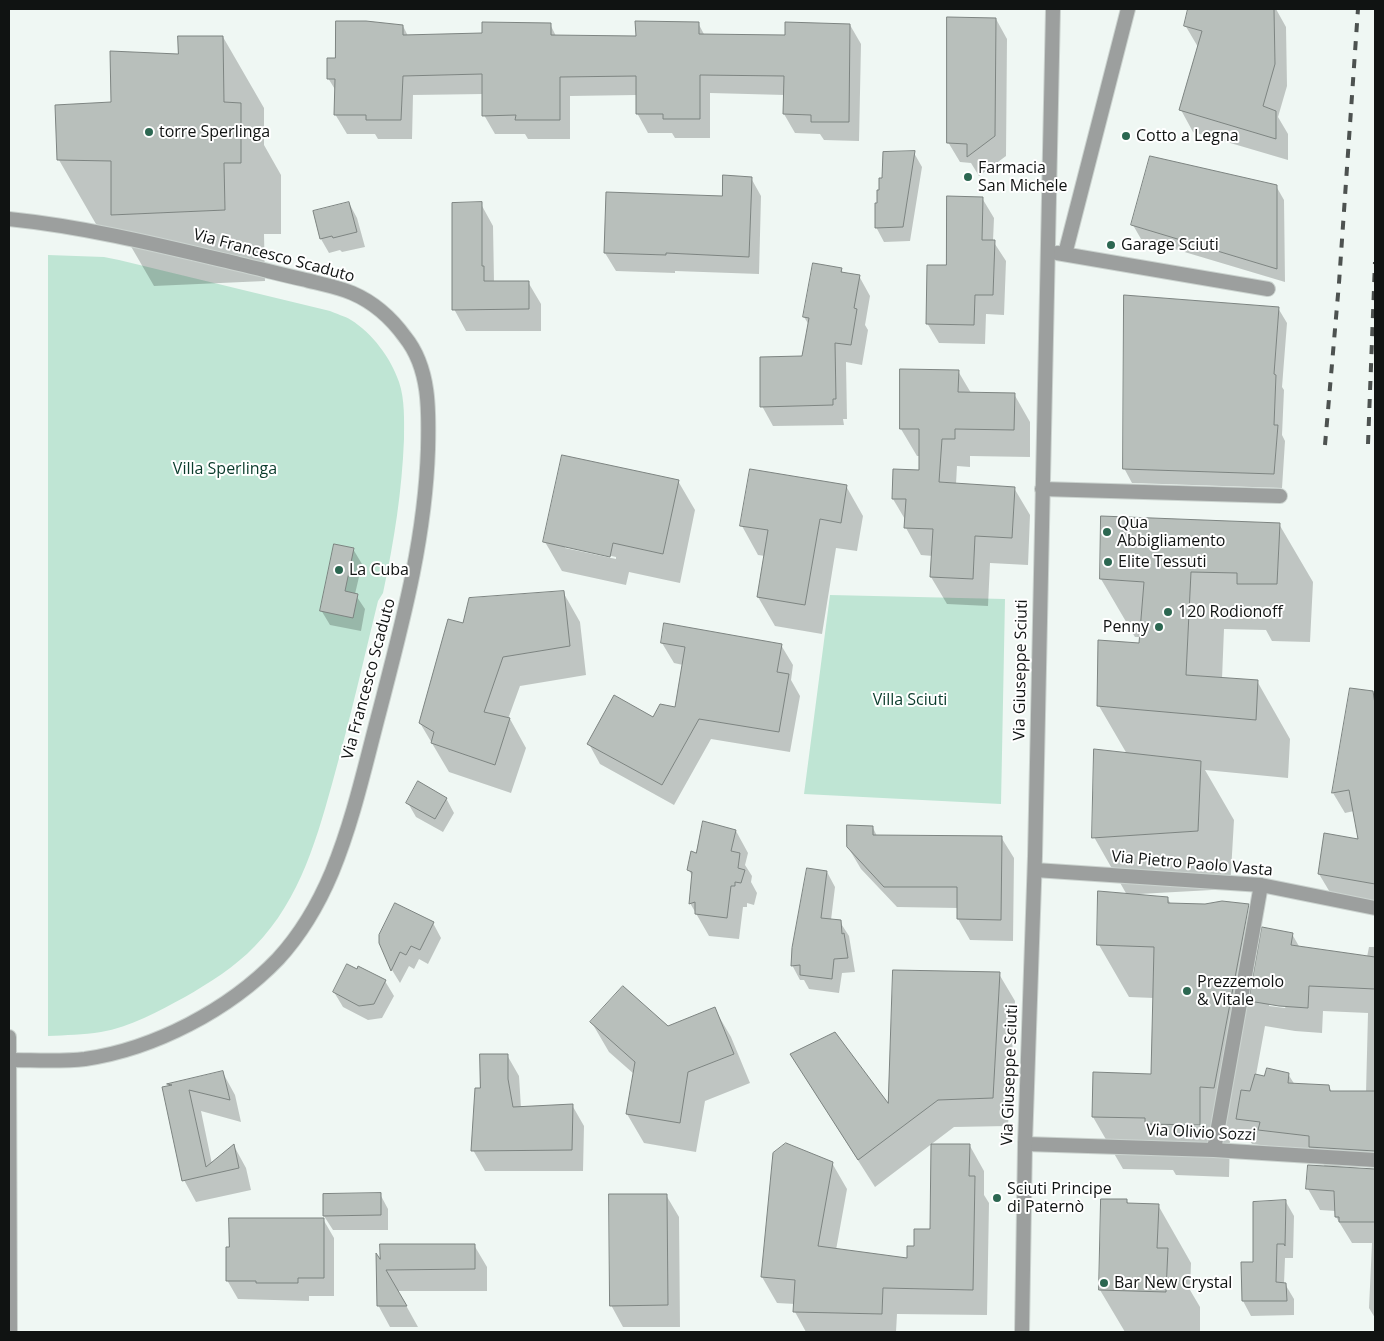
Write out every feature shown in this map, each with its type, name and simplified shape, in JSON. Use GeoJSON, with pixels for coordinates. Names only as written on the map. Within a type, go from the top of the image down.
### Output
{"type":"FeatureCollection","features":[{"type":"Feature","properties":{"kind":"street","name":"Via Giuseppe Sciuti"},"geometry":{"type":"LineString","coordinates":[[1022,1332],[1025,1144],[1035,870],[1053,9]]}},
{"type":"Feature","properties":{"kind":"street"},"geometry":{"type":"LineString","coordinates":[[1065,254],[1128,9]]}},
{"type":"Feature","properties":{"kind":"street","name":"Via Francesco Scaduto"},"geometry":{"type":"LineString","coordinates":[[9,219],[120,236],[272,272],[354,294],[377,308],[406,338],[419,359],[428,401],[427,470],[423,514],[408,600],[345,835],[332,872],[320,898],[304,925],[277,960],[257,979],[229,999],[177,1030],[144,1044],[91,1057],[60,1060],[9,1060]]}},
{"type":"Feature","properties":{"kind":"street"},"geometry":{"type":"LineString","coordinates":[[1048,252],[1268,289]]}},
{"type":"Feature","properties":{"kind":"street"},"geometry":{"type":"LineString","coordinates":[[1042,489],[1280,496]]}},
{"type":"Feature","properties":{"kind":"street","name":"Via Pietro Paolo Vasta"},"geometry":{"type":"LineString","coordinates":[[1035,870],[1261,885],[1375,908]]}},
{"type":"Feature","properties":{"kind":"street"},"geometry":{"type":"LineString","coordinates":[[1214,1150],[1261,885]]}},
{"type":"Feature","properties":{"kind":"street"},"geometry":{"type":"LineString","coordinates":[[9,1037],[10,1332]]}},
{"type":"Feature","properties":{"kind":"street","name":"Via Olivio Sozzi"},"geometry":{"type":"LineString","coordinates":[[1025,1144],[1214,1150],[1375,1160]]}},
{"type":"Feature","properties":{"kind":"green space","name":"Villa Sperlinga"},"geometry":{"type":"Polygon","coordinates":[[[48,255],[104,257],[119,260],[330,311],[346,317],[359,325],[373,339],[386,355],[396,373],[403,403],[404,439],[394,536],[383,593],[378,601],[322,820],[306,865],[285,908],[271,928],[239,961],[222,974],[165,1008],[112,1030],[88,1034],[48,1036],[48,255]]]}},
{"type":"Feature","properties":{"kind":"green space","name":"Villa Sciuti"},"geometry":{"type":"Polygon","coordinates":[[[830,595],[1005,599],[1001,804],[804,794],[830,595]]]}},
{"type":"Feature","properties":{"kind":"building"},"geometry":{"type":"Polygon","coordinates":[[[1188,9],[1274,9],[1275,64],[1263,106],[1276,111],[1276,139],[1179,110],[1202,31],[1184,26],[1188,9]]]}},
{"type":"Feature","properties":{"kind":"building"},"geometry":{"type":"Polygon","coordinates":[[[947,17],[996,18],[995,136],[967,157],[967,144],[947,143],[947,17]]]}},
{"type":"Feature","properties":{"kind":"building"},"geometry":{"type":"Polygon","coordinates":[[[336,21],[366,21],[403,25],[403,35],[482,33],[482,22],[551,23],[551,35],[636,36],[635,21],[699,22],[699,34],[785,35],[785,22],[850,24],[849,122],[811,122],[811,115],[783,114],[784,76],[700,75],[700,119],[663,119],[663,114],[636,114],[636,76],[560,77],[560,120],[515,120],[516,115],[482,116],[482,74],[403,76],[401,120],[366,120],[366,115],[334,115],[335,79],[327,79],[327,58],[335,58],[336,21]]]}},
{"type":"Feature","properties":{"kind":"building","name":"torre Sperlinga"},"geometry":{"type":"Polygon","coordinates":[[[178,36],[223,36],[224,102],[241,103],[241,163],[224,163],[225,210],[111,215],[111,161],[57,160],[55,105],[111,102],[110,51],[178,54],[178,36]]]}},
{"type":"Feature","properties":{"kind":"building"},"geometry":{"type":"Polygon","coordinates":[[[915,151],[903,227],[875,228],[875,203],[877,203],[879,178],[882,178],[883,152],[915,151]]]}},
{"type":"Feature","properties":{"kind":"building"},"geometry":{"type":"Polygon","coordinates":[[[1150,156],[1277,185],[1277,269],[1131,225],[1150,156]]]}},
{"type":"Feature","properties":{"kind":"building"},"geometry":{"type":"Polygon","coordinates":[[[723,175],[752,177],[749,257],[666,253],[666,255],[604,253],[606,192],[722,196],[723,175]]]}},
{"type":"Feature","properties":{"kind":"building"},"geometry":{"type":"Polygon","coordinates":[[[947,196],[983,197],[982,240],[995,240],[993,295],[975,295],[974,325],[926,324],[927,265],[946,265],[947,196]]]}},
{"type":"Feature","properties":{"kind":"building"},"geometry":{"type":"Polygon","coordinates":[[[349,202],[357,232],[320,239],[313,211],[349,202]]]}},
{"type":"Feature","properties":{"kind":"building"},"geometry":{"type":"Polygon","coordinates":[[[482,202],[482,266],[484,266],[484,281],[529,281],[529,309],[452,310],[452,203],[482,202]]]}},
{"type":"Feature","properties":{"kind":"building"},"geometry":{"type":"Polygon","coordinates":[[[813,263],[842,268],[841,272],[860,275],[854,308],[857,309],[851,345],[835,343],[836,399],[833,399],[833,405],[760,407],[760,357],[802,356],[809,318],[803,317],[813,263]]]}},
{"type":"Feature","properties":{"kind":"building"},"geometry":{"type":"Polygon","coordinates":[[[1124,295],[1279,307],[1274,374],[1276,375],[1274,425],[1278,425],[1274,474],[1123,469],[1124,295]]]}},
{"type":"Feature","properties":{"kind":"building"},"geometry":{"type":"Polygon","coordinates":[[[900,369],[959,370],[958,392],[1015,393],[1014,430],[955,429],[955,439],[942,439],[939,482],[1015,487],[1012,538],[975,536],[973,579],[930,577],[933,529],[904,528],[906,499],[892,499],[893,469],[919,470],[919,429],[900,429],[900,369]]]}},
{"type":"Feature","properties":{"kind":"building"},"geometry":{"type":"Polygon","coordinates":[[[562,455],[679,480],[663,554],[613,543],[610,557],[543,542],[562,455]]]}},
{"type":"Feature","properties":{"kind":"building"},"geometry":{"type":"Polygon","coordinates":[[[750,469],[847,485],[841,523],[820,519],[805,605],[757,597],[768,530],[740,526],[750,469]]]}},
{"type":"Feature","properties":{"kind":"building"},"geometry":{"type":"Polygon","coordinates":[[[1101,516],[1280,523],[1277,584],[1237,584],[1237,573],[1191,572],[1186,675],[1258,680],[1256,720],[1097,706],[1098,640],[1139,643],[1144,582],[1100,579],[1101,516]]]}},
{"type":"Feature","properties":{"kind":"building","name":"La Cuba"},"geometry":{"type":"Polygon","coordinates":[[[334,544],[354,548],[345,591],[358,594],[353,618],[320,611],[334,544]]]}},
{"type":"Feature","properties":{"kind":"building"},"geometry":{"type":"Polygon","coordinates":[[[564,591],[570,646],[503,657],[484,712],[510,718],[495,765],[431,743],[434,732],[419,723],[448,619],[463,623],[469,598],[564,591]]]}},
{"type":"Feature","properties":{"kind":"building"},"geometry":{"type":"Polygon","coordinates":[[[664,623],[782,644],[777,672],[789,674],[779,732],[699,719],[662,785],[587,744],[614,695],[653,717],[660,704],[675,707],[685,647],[661,643],[664,623]]]}},
{"type":"Feature","properties":{"kind":"building"},"geometry":{"type":"Polygon","coordinates":[[[1350,688],[1373,691],[1375,704],[1375,884],[1318,874],[1324,833],[1358,839],[1349,790],[1332,793],[1350,688]]]}},
{"type":"Feature","properties":{"kind":"building"},"geometry":{"type":"Polygon","coordinates":[[[1094,749],[1201,761],[1198,831],[1092,838],[1094,749]]]}},
{"type":"Feature","properties":{"kind":"building"},"geometry":{"type":"Polygon","coordinates":[[[418,781],[447,798],[435,819],[406,803],[418,781]]]}},
{"type":"Feature","properties":{"kind":"building"},"geometry":{"type":"Polygon","coordinates":[[[703,821],[736,830],[731,851],[740,853],[738,868],[745,870],[741,883],[735,882],[735,886],[731,886],[727,918],[695,914],[695,902],[689,904],[692,872],[687,870],[691,851],[696,853],[703,821]]]}},
{"type":"Feature","properties":{"kind":"building"},"geometry":{"type":"Polygon","coordinates":[[[847,825],[873,826],[873,835],[1002,836],[1001,920],[957,919],[957,887],[884,887],[847,847],[847,825]]]}},
{"type":"Feature","properties":{"kind":"building"},"geometry":{"type":"Polygon","coordinates":[[[807,868],[827,871],[821,918],[841,920],[842,934],[844,933],[848,958],[834,959],[832,979],[800,975],[800,965],[791,966],[792,948],[807,868]]]}},
{"type":"Feature","properties":{"kind":"building"},"geometry":{"type":"Polygon","coordinates":[[[1098,891],[1168,897],[1168,903],[1205,904],[1222,901],[1249,904],[1214,1088],[1200,1087],[1200,1125],[1145,1124],[1145,1118],[1092,1117],[1093,1072],[1151,1074],[1154,947],[1097,945],[1098,891]]]}},
{"type":"Feature","properties":{"kind":"building"},"geometry":{"type":"Polygon","coordinates":[[[395,903],[434,922],[420,950],[411,946],[406,955],[400,952],[391,971],[379,943],[379,935],[395,903]]]}},
{"type":"Feature","properties":{"kind":"building"},"geometry":{"type":"Polygon","coordinates":[[[1262,927],[1293,933],[1291,945],[1375,957],[1375,989],[1309,986],[1308,1008],[1249,1001],[1262,927]]]}},
{"type":"Feature","properties":{"kind":"building"},"geometry":{"type":"Polygon","coordinates":[[[347,964],[357,969],[358,966],[386,980],[374,1004],[359,1006],[333,992],[347,964]]]}},
{"type":"Feature","properties":{"kind":"building"},"geometry":{"type":"Polygon","coordinates":[[[893,970],[1000,972],[993,1098],[938,1100],[858,1160],[790,1054],[835,1032],[888,1103],[893,970]]]}},
{"type":"Feature","properties":{"kind":"building"},"geometry":{"type":"Polygon","coordinates":[[[623,986],[668,1026],[715,1007],[734,1054],[688,1072],[680,1123],[626,1114],[635,1062],[590,1022],[623,986]]]}},
{"type":"Feature","properties":{"kind":"building"},"geometry":{"type":"Polygon","coordinates":[[[480,1054],[508,1054],[508,1079],[513,1107],[573,1104],[572,1150],[471,1151],[475,1088],[480,1088],[480,1054]]]}},
{"type":"Feature","properties":{"kind":"building"},"geometry":{"type":"Polygon","coordinates":[[[1267,1068],[1289,1073],[1288,1083],[1329,1085],[1330,1091],[1375,1091],[1375,1151],[1309,1147],[1309,1136],[1258,1130],[1260,1122],[1236,1119],[1241,1090],[1250,1091],[1255,1074],[1264,1076],[1267,1068]]]}},
{"type":"Feature","properties":{"kind":"building"},"geometry":{"type":"Polygon","coordinates":[[[223,1071],[230,1100],[189,1090],[206,1167],[234,1144],[239,1168],[182,1181],[162,1087],[172,1085],[167,1084],[223,1071]]]}},
{"type":"Feature","properties":{"kind":"building"},"geometry":{"type":"Polygon","coordinates":[[[786,1143],[833,1162],[818,1246],[907,1258],[907,1246],[914,1246],[914,1229],[930,1229],[931,1144],[970,1144],[969,1176],[975,1176],[973,1290],[883,1288],[882,1314],[793,1312],[795,1280],[761,1277],[773,1153],[786,1143]]]}},
{"type":"Feature","properties":{"kind":"building"},"geometry":{"type":"Polygon","coordinates":[[[1308,1165],[1375,1169],[1375,1222],[1339,1222],[1339,1217],[1335,1217],[1334,1191],[1306,1189],[1308,1165]]]}},
{"type":"Feature","properties":{"kind":"building"},"geometry":{"type":"Polygon","coordinates":[[[381,1193],[381,1215],[323,1216],[323,1194],[381,1193]]]}},
{"type":"Feature","properties":{"kind":"building"},"geometry":{"type":"Polygon","coordinates":[[[609,1194],[667,1194],[668,1305],[610,1306],[609,1194]]]}},
{"type":"Feature","properties":{"kind":"building"},"geometry":{"type":"Polygon","coordinates":[[[1101,1199],[1127,1199],[1127,1203],[1159,1204],[1157,1248],[1168,1248],[1166,1292],[1099,1290],[1101,1199]]]}},
{"type":"Feature","properties":{"kind":"building"},"geometry":{"type":"Polygon","coordinates":[[[1286,1200],[1285,1246],[1284,1244],[1277,1244],[1276,1282],[1286,1283],[1287,1301],[1242,1301],[1241,1262],[1253,1262],[1253,1202],[1286,1200]]]}},
{"type":"Feature","properties":{"kind":"building"},"geometry":{"type":"Polygon","coordinates":[[[229,1218],[324,1218],[324,1278],[298,1278],[298,1283],[226,1281],[226,1247],[229,1247],[229,1218]]]}},
{"type":"Feature","properties":{"kind":"building"},"geometry":{"type":"Polygon","coordinates":[[[380,1244],[475,1244],[475,1269],[386,1270],[407,1306],[377,1306],[376,1253],[380,1259],[380,1244]]]}},
{"type":"Feature","properties":{"kind":"railway"},"geometry":{"type":"LineString","coordinates":[[1325,445],[1339,283],[1358,9]]}},
{"type":"Feature","properties":{"kind":"railway"},"geometry":{"type":"LineString","coordinates":[[1368,444],[1375,262]]}},
{"type":"Feature","properties":{"kind":"place","name":"torre Sperlinga"},"geometry":{"type":"Point","coordinates":[149,132]}},
{"type":"Feature","properties":{"kind":"place","name":"Cotto a Legna"},"geometry":{"type":"Point","coordinates":[1126,136]}},
{"type":"Feature","properties":{"kind":"place","name":"Farmacia San Michele"},"geometry":{"type":"Point","coordinates":[968,177]}},
{"type":"Feature","properties":{"kind":"place","name":"Garage Sciuti"},"geometry":{"type":"Point","coordinates":[1111,245]}},
{"type":"Feature","properties":{"kind":"place","name":"Qua Abbigliamento"},"geometry":{"type":"Point","coordinates":[1107,532]}},
{"type":"Feature","properties":{"kind":"place","name":"Elite Tessuti"},"geometry":{"type":"Point","coordinates":[1108,562]}},
{"type":"Feature","properties":{"kind":"place","name":"La Cuba"},"geometry":{"type":"Point","coordinates":[339,570]}},
{"type":"Feature","properties":{"kind":"place","name":"120 Rodionoff"},"geometry":{"type":"Point","coordinates":[1168,612]}},
{"type":"Feature","properties":{"kind":"place","name":"Penny"},"geometry":{"type":"Point","coordinates":[1159,627]}},
{"type":"Feature","properties":{"kind":"place","name":"Prezzemolo & Vitale"},"geometry":{"type":"Point","coordinates":[1187,991]}},
{"type":"Feature","properties":{"kind":"place","name":"Sciuti Principe di Paternò"},"geometry":{"type":"Point","coordinates":[997,1198]}},
{"type":"Feature","properties":{"kind":"place","name":"Bar New Crystal"},"geometry":{"type":"Point","coordinates":[1104,1283]}}]}
